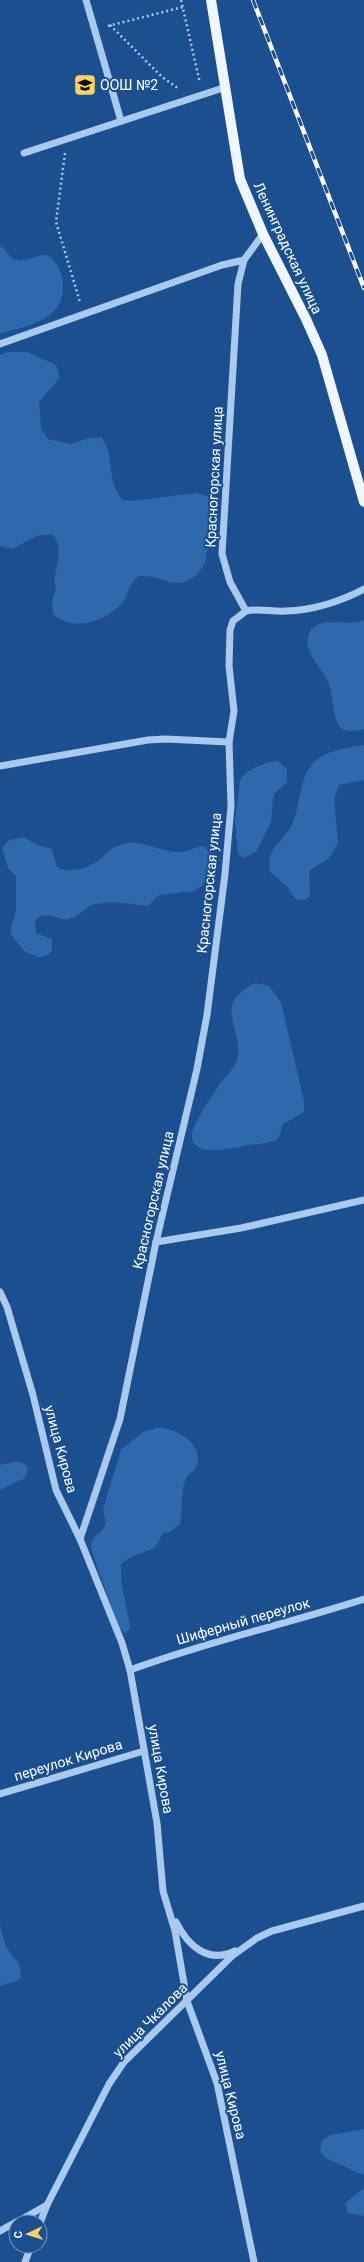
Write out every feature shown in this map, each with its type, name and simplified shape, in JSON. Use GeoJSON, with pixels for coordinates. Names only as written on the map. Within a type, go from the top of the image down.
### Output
{"type":"FeatureCollection","features":[{"type":"Feature","properties":{"kind":"main road","name":"Ленинградская улица"},"geometry":{"type":"LineString","coordinates":[[211,0],[226,87],[235,158],[240,179],[263,234],[306,319],[322,355],[364,502]]}},
{"type":"Feature","properties":{"kind":"street"},"geometry":{"type":"LineString","coordinates":[[86,0],[121,121]]}},
{"type":"Feature","properties":{"kind":"street"},"geometry":{"type":"LineString","coordinates":[[24,153],[226,87]]}},
{"type":"Feature","properties":{"kind":"street","name":"Красногорская улица"},"geometry":{"type":"LineString","coordinates":[[80,1539],[120,1419],[156,1242],[197,1069],[207,1015],[225,874],[231,806],[229,742],[234,712],[229,666],[230,630],[233,621],[246,611],[230,582],[222,554],[238,284],[244,260],[263,234]]}},
{"type":"Feature","properties":{"kind":"street"},"geometry":{"type":"LineString","coordinates":[[0,344],[222,265],[244,260]]}},
{"type":"Feature","properties":{"kind":"street"},"geometry":{"type":"LineString","coordinates":[[246,611],[255,609],[284,612],[313,608],[342,599],[364,589]]}},
{"type":"Feature","properties":{"kind":"street"},"geometry":{"type":"LineString","coordinates":[[0,766],[148,740],[165,739],[229,742]]}},
{"type":"Feature","properties":{"kind":"street"},"geometry":{"type":"LineString","coordinates":[[156,1242],[242,1228],[364,1200]]}},
{"type":"Feature","properties":{"kind":"street","name":"улица Кирова"},"geometry":{"type":"LineString","coordinates":[[0,1292],[7,1307],[33,1395],[56,1490],[80,1539],[122,1643],[130,1670],[157,1822],[163,1891],[171,1913],[187,2001],[217,2083],[254,2262]]}},
{"type":"Feature","properties":{"kind":"street","name":"Шиферный переулок"},"geometry":{"type":"LineString","coordinates":[[130,1670],[208,1643],[290,1622],[364,1599]]}},
{"type":"Feature","properties":{"kind":"street","name":"переулок Кирова"},"geometry":{"type":"LineString","coordinates":[[0,1794],[144,1751]]}},
{"type":"Feature","properties":{"kind":"street","name":"улица Чкалова"},"geometry":{"type":"LineString","coordinates":[[44,2214],[110,2084],[124,2062],[187,2001],[244,1947],[272,1931],[364,1906]]}},
{"type":"Feature","properties":{"kind":"street"},"geometry":{"type":"LineString","coordinates":[[171,1913],[188,1941],[208,1955],[219,1956],[244,1947]]}},
{"type":"Feature","properties":{"kind":"street"},"geometry":{"type":"LineString","coordinates":[[31,2214],[47,2205]]}},
{"type":"Feature","properties":{"kind":"path"},"geometry":{"type":"LineString","coordinates":[[181,0],[203,95]]}},
{"type":"Feature","properties":{"kind":"path"},"geometry":{"type":"LineString","coordinates":[[94,29],[183,7]]}},
{"type":"Feature","properties":{"kind":"path"},"geometry":{"type":"LineString","coordinates":[[110,25],[162,76],[192,98]]}},
{"type":"Feature","properties":{"kind":"path"},"geometry":{"type":"LineString","coordinates":[[66,140],[56,222],[84,314]]}},
{"type":"Feature","properties":{"kind":"shaded area"},"geometry":{"type":"Polygon","coordinates":[[[0,246],[12,258],[18,260],[26,260],[48,255],[59,269],[63,287],[57,308],[50,315],[31,325],[0,334],[0,246]]]}},
{"type":"Feature","properties":{"kind":"shaded area"},"geometry":{"type":"Polygon","coordinates":[[[7,352],[27,352],[56,365],[60,378],[39,402],[41,428],[48,439],[71,444],[89,438],[101,437],[106,444],[114,484],[123,500],[133,501],[195,493],[208,496],[209,535],[207,552],[205,563],[196,575],[188,581],[178,583],[139,576],[132,582],[123,602],[116,609],[108,615],[90,622],[80,624],[70,623],[61,620],[53,614],[52,601],[56,589],[55,576],[59,554],[57,540],[52,534],[37,536],[12,549],[0,546],[0,355],[7,352]]]}},
{"type":"Feature","properties":{"kind":"shaded area"},"geometry":{"type":"Polygon","coordinates":[[[364,620],[364,729],[349,731],[343,730],[338,725],[329,684],[310,652],[308,639],[310,632],[314,627],[320,624],[327,622],[350,623],[364,620]]]}},
{"type":"Feature","properties":{"kind":"shaded area"},"geometry":{"type":"Polygon","coordinates":[[[364,745],[364,780],[339,785],[334,800],[338,844],[329,858],[309,871],[310,895],[307,899],[296,900],[287,886],[270,872],[270,856],[290,829],[296,815],[303,782],[310,767],[315,761],[331,752],[364,745]]]}},
{"type":"Feature","properties":{"kind":"shaded area"},"geometry":{"type":"Polygon","coordinates":[[[278,761],[287,769],[287,782],[275,793],[271,822],[256,852],[244,858],[238,854],[235,820],[240,780],[252,769],[278,761]]]}},
{"type":"Feature","properties":{"kind":"shaded area"},"geometry":{"type":"Polygon","coordinates":[[[24,837],[37,845],[52,849],[57,867],[67,870],[79,869],[91,865],[114,847],[129,843],[144,844],[172,852],[186,851],[203,846],[210,852],[209,873],[202,886],[194,891],[159,895],[148,906],[120,902],[106,902],[92,905],[75,917],[68,919],[47,915],[39,917],[35,921],[36,933],[52,939],[52,950],[49,954],[39,958],[24,951],[11,934],[11,928],[16,911],[16,876],[8,868],[2,848],[9,840],[24,837]]]}},
{"type":"Feature","properties":{"kind":"shaded area"},"geometry":{"type":"Polygon","coordinates":[[[255,983],[269,986],[281,1002],[304,1101],[304,1112],[283,1124],[279,1137],[276,1140],[222,1150],[202,1149],[196,1145],[192,1139],[193,1129],[216,1089],[237,1061],[238,1045],[232,1016],[232,1007],[235,999],[242,991],[255,983]]]}},
{"type":"Feature","properties":{"kind":"shaded area"},"geometry":{"type":"Polygon","coordinates":[[[157,1428],[170,1430],[184,1437],[195,1447],[198,1461],[196,1467],[185,1481],[180,1524],[170,1532],[163,1533],[155,1548],[131,1557],[121,1564],[121,1580],[130,1626],[130,1629],[125,1633],[119,1628],[93,1555],[91,1543],[104,1528],[106,1523],[103,1509],[121,1450],[143,1432],[157,1428]]]}},
{"type":"Feature","properties":{"kind":"shaded area"},"geometry":{"type":"Polygon","coordinates":[[[21,1462],[27,1466],[28,1470],[25,1478],[0,1490],[0,1465],[21,1462]]]}},
{"type":"Feature","properties":{"kind":"shaded area"},"geometry":{"type":"Polygon","coordinates":[[[0,1925],[6,1947],[19,1964],[21,1978],[17,1981],[0,1986],[0,1925]]]}},
{"type":"Feature","properties":{"kind":"shaded area"},"geometry":{"type":"Polygon","coordinates":[[[364,2129],[364,2175],[327,2159],[320,2151],[322,2141],[330,2135],[364,2129]]]}},
{"type":"Feature","properties":{"kind":"shaded area"},"geometry":{"type":"Polygon","coordinates":[[[364,2188],[364,2216],[348,2213],[345,2203],[364,2188]]]}},
{"type":"Feature","properties":{"kind":"railway"},"geometry":{"type":"LineString","coordinates":[[253,0],[364,288]]}},
{"type":"Feature","properties":{"kind":"place","name":"ООШ №2"},"geometry":{"type":"Point","coordinates":[85,85]}}]}
